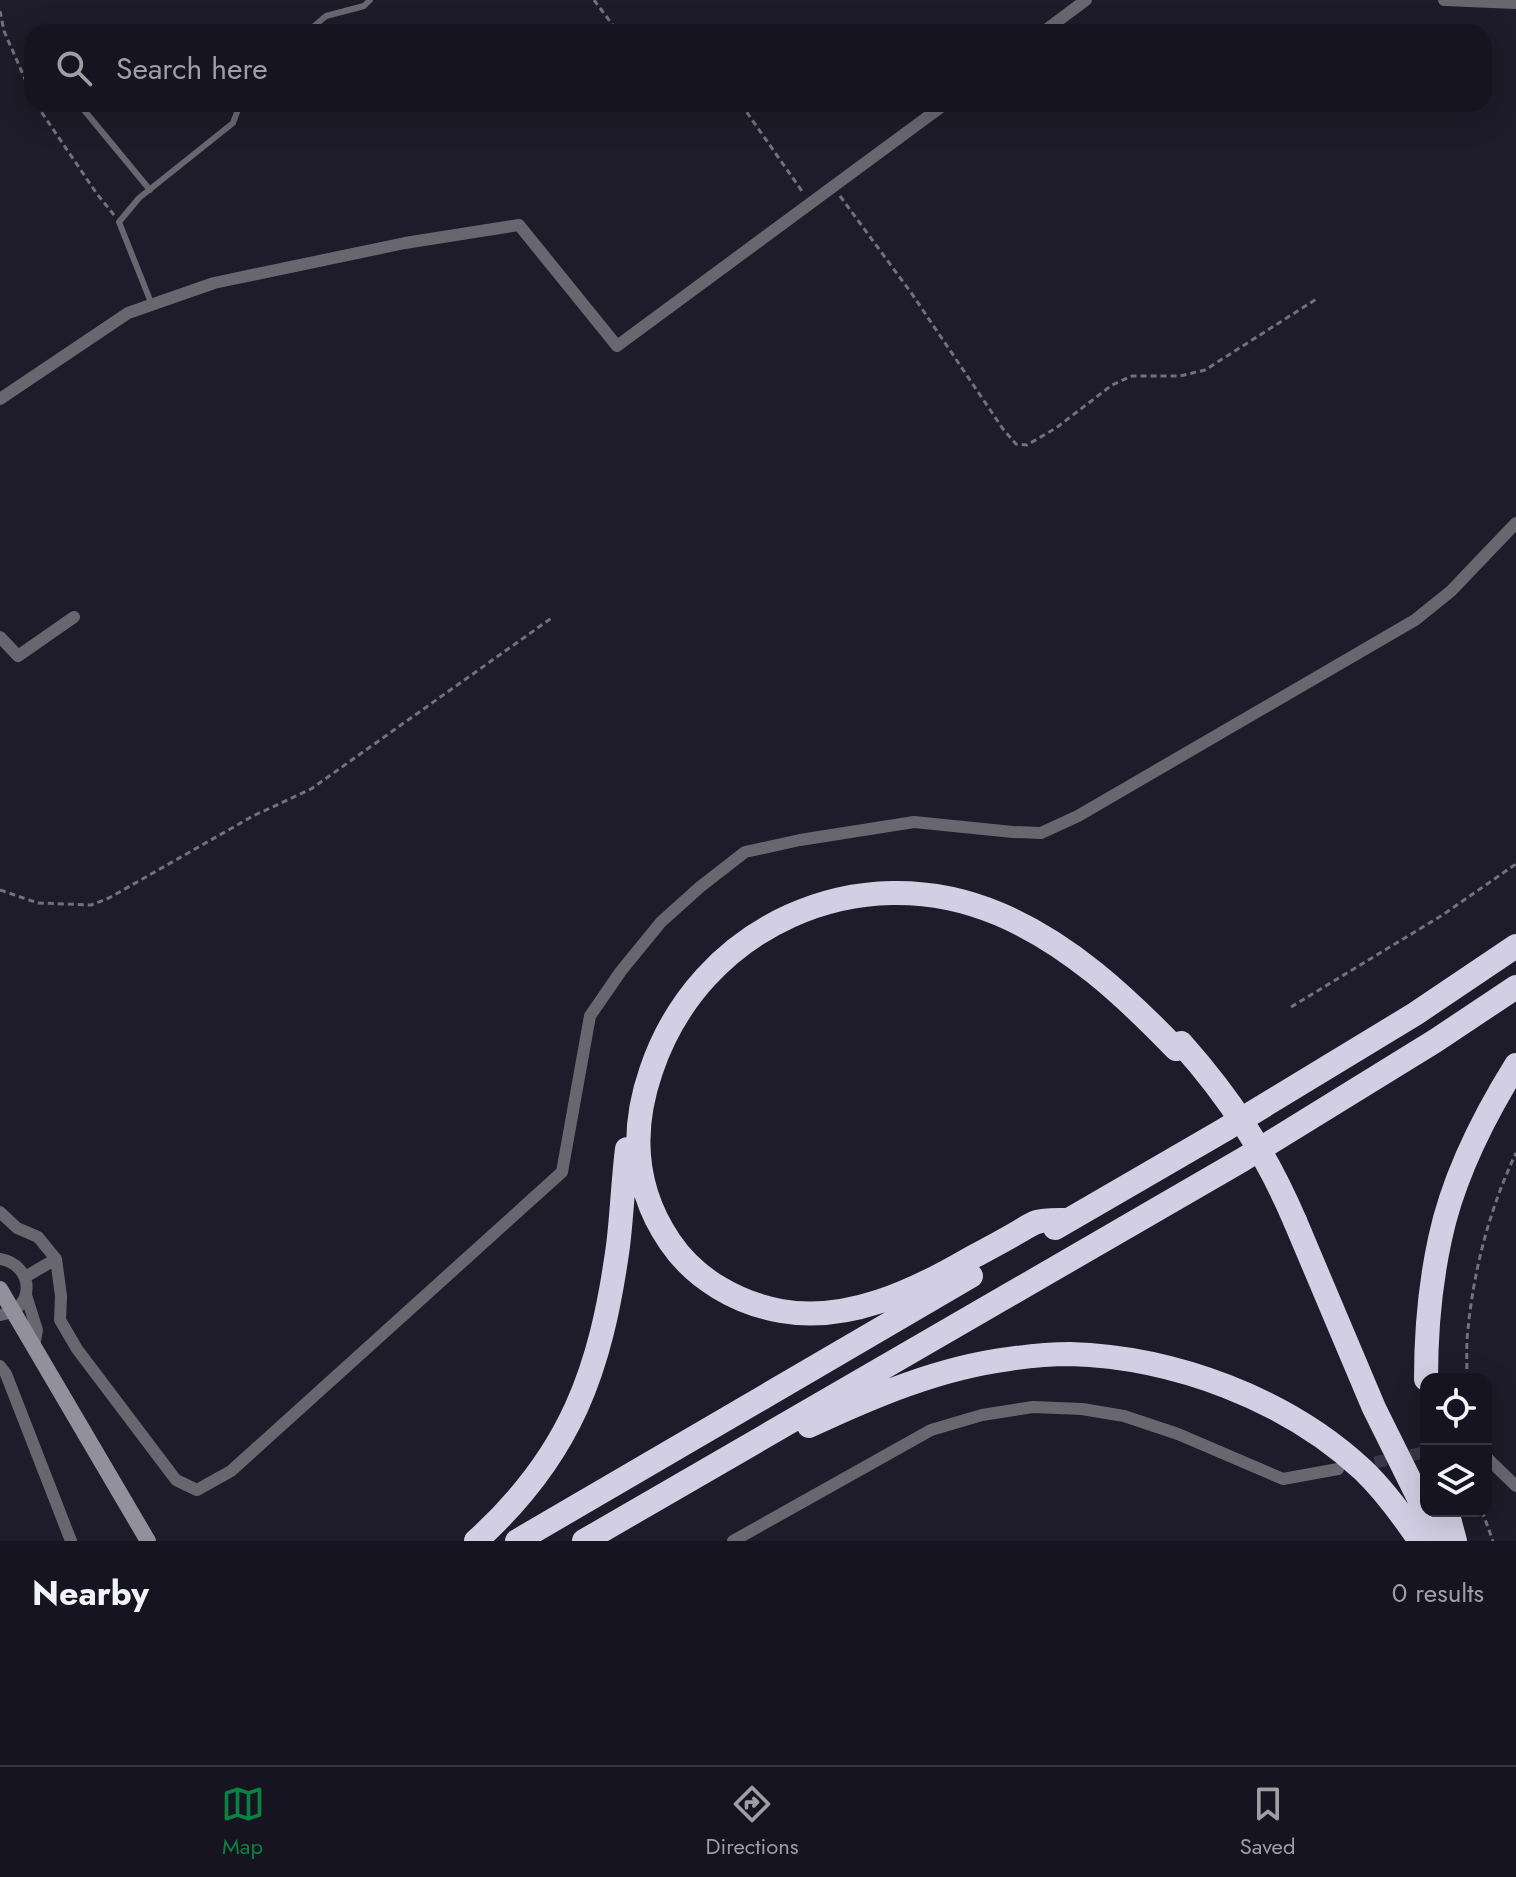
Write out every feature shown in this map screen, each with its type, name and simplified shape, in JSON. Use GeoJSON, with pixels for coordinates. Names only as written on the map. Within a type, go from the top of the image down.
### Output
{"type":"FeatureCollection","features":[{"type":"Feature","properties":{"kind":"highway"},"geometry":{"type":"LineString","coordinates":[[476,1541],[503,1517],[536,1478],[584,1393],[607,1314],[619,1243],[633,1103],[646,1057],[667,1014],[705,964],[739,935],[781,910],[841,890],[898,883],[940,887],[981,897],[1020,914],[1065,940],[1131,992],[1227,1098],[1281,1188],[1291,1222],[1366,1411],[1432,1541]]}},
{"type":"Feature","properties":{"kind":"highway"},"geometry":{"type":"LineString","coordinates":[[1069,1220],[1037,1222],[943,1274],[899,1295],[862,1306],[820,1313],[783,1312],[746,1302],[708,1281],[679,1255],[656,1221],[640,1176],[638,1133],[641,1105],[659,1049],[675,1018],[698,985],[725,956],[764,929],[824,903],[889,892],[938,895],[978,906],[1016,922],[1084,965],[1178,1046]]}},
{"type":"Feature","properties":{"kind":"highway"},"geometry":{"type":"LineString","coordinates":[[517,1541],[1224,1130],[1415,1014],[1516,946]]}},
{"type":"Feature","properties":{"kind":"highway"},"geometry":{"type":"LineString","coordinates":[[584,1541],[1242,1160],[1435,1041],[1516,987]]}},
{"type":"Feature","properties":{"kind":"highway"},"geometry":{"type":"LineString","coordinates":[[1426,1373],[1429,1305],[1440,1237],[1474,1141],[1516,1065]]}},
{"type":"Feature","properties":{"kind":"highway"},"geometry":{"type":"LineString","coordinates":[[1291,1222],[1374,1408],[1440,1541]]}},
{"type":"Feature","properties":{"kind":"highway"},"geometry":{"type":"LineString","coordinates":[[594,1541],[642,1520],[809,1426],[867,1399],[961,1368],[1008,1359],[1069,1354],[1138,1361],[1202,1377],[1259,1400],[1308,1428],[1350,1459],[1389,1498],[1420,1541]]}},
{"type":"Feature","properties":{"kind":"highway"},"geometry":{"type":"LineString","coordinates":[[1449,1517],[1455,1541]]}},
{"type":"Feature","properties":{"kind":"main road"},"geometry":{"type":"LineString","coordinates":[[0,1289],[7,1313],[34,1346],[148,1541]]}},
{"type":"Feature","properties":{"kind":"street"},"geometry":{"type":"LineString","coordinates":[[1054,24],[1086,0]]}},
{"type":"Feature","properties":{"kind":"street"},"geometry":{"type":"LineString","coordinates":[[1444,0],[1516,3]]}},
{"type":"Feature","properties":{"kind":"street"},"geometry":{"type":"LineString","coordinates":[[0,399],[128,313],[214,283],[405,243],[519,225],[617,346],[934,112]]}},
{"type":"Feature","properties":{"kind":"street"},"geometry":{"type":"LineString","coordinates":[[0,1212],[17,1228],[38,1237],[56,1259],[61,1296],[60,1320],[77,1349],[176,1480],[197,1490],[231,1471],[562,1172],[590,1016],[661,922],[745,852],[914,822],[1041,833],[1078,816],[1415,620],[1451,591],[1516,523]]}},
{"type":"Feature","properties":{"kind":"street"},"geometry":{"type":"LineString","coordinates":[[0,637],[18,656],[74,617]]}},
{"type":"Feature","properties":{"kind":"street"},"geometry":{"type":"LineString","coordinates":[[0,1259],[20,1268],[27,1286],[21,1304],[7,1313]]}},
{"type":"Feature","properties":{"kind":"street"},"geometry":{"type":"LineString","coordinates":[[25,1277],[56,1259]]}},
{"type":"Feature","properties":{"kind":"street"},"geometry":{"type":"LineString","coordinates":[[26,1295],[37,1330],[34,1346]]}},
{"type":"Feature","properties":{"kind":"street"},"geometry":{"type":"LineString","coordinates":[[0,1366],[6,1374],[71,1541]]}},
{"type":"Feature","properties":{"kind":"street"},"geometry":{"type":"LineString","coordinates":[[733,1541],[931,1430],[982,1415],[1033,1407],[1082,1409],[1124,1416],[1178,1434],[1283,1479],[1338,1469]]}},
{"type":"Feature","properties":{"kind":"street"},"geometry":{"type":"LineString","coordinates":[[1492,1463],[1516,1486]]}},
{"type":"Feature","properties":{"kind":"lane"},"geometry":{"type":"LineString","coordinates":[[316,24],[326,16],[364,6],[370,0]]}},
{"type":"Feature","properties":{"kind":"lane"},"geometry":{"type":"LineString","coordinates":[[86,112],[150,190]]}},
{"type":"Feature","properties":{"kind":"lane"},"geometry":{"type":"LineString","coordinates":[[152,305],[119,222],[139,198],[233,123],[237,112]]}},
{"type":"Feature","properties":{"kind":"path"},"geometry":{"type":"LineString","coordinates":[[594,0],[612,24]]}},
{"type":"Feature","properties":{"kind":"path"},"geometry":{"type":"LineString","coordinates":[[0,11],[4,31],[24,77]]}},
{"type":"Feature","properties":{"kind":"path"},"geometry":{"type":"LineString","coordinates":[[41,112],[119,222]]}},
{"type":"Feature","properties":{"kind":"path"},"geometry":{"type":"LineString","coordinates":[[747,112],[811,203]]}},
{"type":"Feature","properties":{"kind":"path"},"geometry":{"type":"LineString","coordinates":[[831,188],[843,198],[1016,444],[1027,445],[1056,428],[1112,385],[1132,376],[1180,376],[1205,370],[1318,298]]}},
{"type":"Feature","properties":{"kind":"path"},"geometry":{"type":"LineString","coordinates":[[0,890],[38,903],[91,905],[109,898],[253,816],[311,789],[553,617]]}},
{"type":"Feature","properties":{"kind":"path"},"geometry":{"type":"LineString","coordinates":[[1291,1007],[1441,916],[1516,864]]}},
{"type":"Feature","properties":{"kind":"path"},"geometry":{"type":"LineString","coordinates":[[1467,1373],[1467,1331],[1479,1256],[1516,1153]]}},
{"type":"Feature","properties":{"kind":"path"},"geometry":{"type":"LineString","coordinates":[[1484,1517],[1493,1541]]}},
{"type":"Feature","properties":{"kind":"tunnel"},"geometry":{"type":"LineString","coordinates":[[1357,1466],[1420,1453]]}}]}
